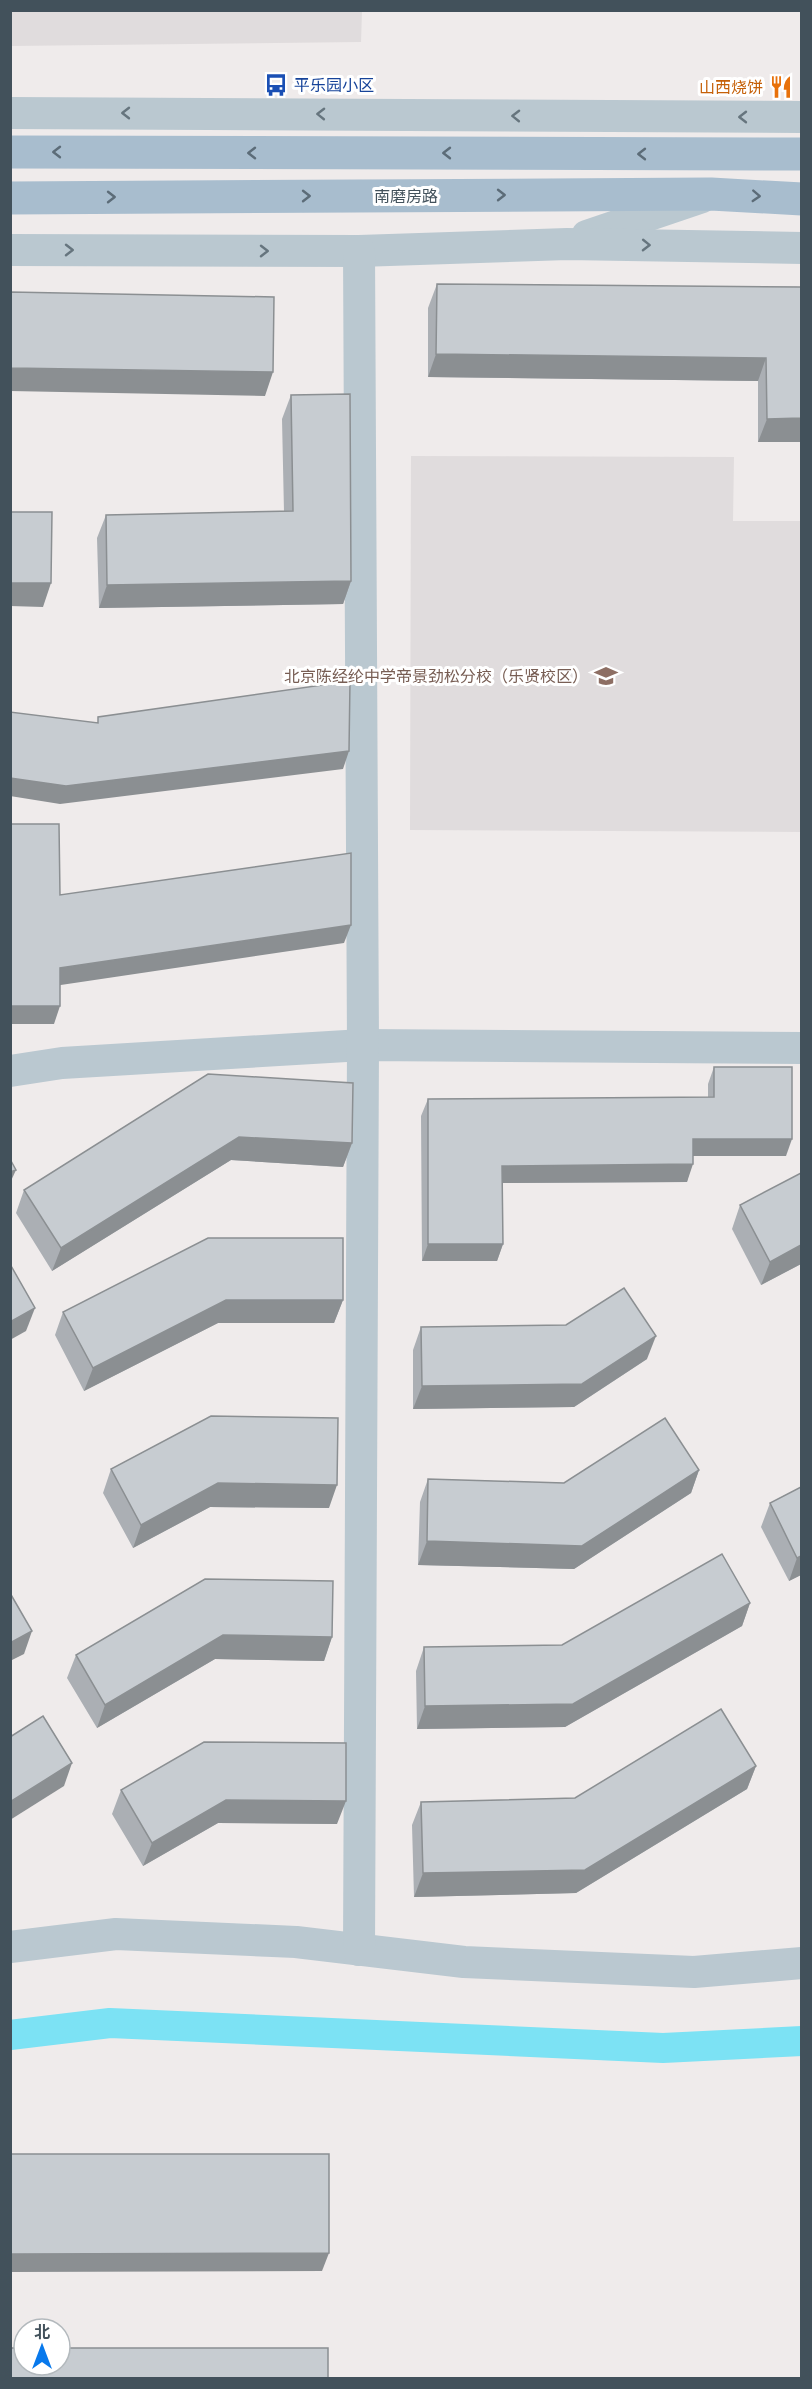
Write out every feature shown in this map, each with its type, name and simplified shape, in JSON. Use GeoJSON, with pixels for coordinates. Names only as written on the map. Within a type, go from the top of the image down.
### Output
{"type":"FeatureCollection","features":[{"type":"Feature","properties":{"kind":"main road"},"geometry":{"type":"LineString","coordinates":[[10,152],[801,154]]}},
{"type":"Feature","properties":{"kind":"main road","name":"南磨房路"},"geometry":{"type":"LineString","coordinates":[[10,198],[711,194],[801,198]]}},
{"type":"Feature","properties":{"kind":"street"},"geometry":{"type":"LineString","coordinates":[[10,113],[801,117]]}},
{"type":"Feature","properties":{"kind":"street"},"geometry":{"type":"LineString","coordinates":[[575,116],[764,154]]}},
{"type":"Feature","properties":{"kind":"street"},"geometry":{"type":"LineString","coordinates":[[567,243],[711,194]]}},
{"type":"Feature","properties":{"kind":"street"},"geometry":{"type":"LineString","coordinates":[[10,250],[359,251],[567,243],[801,248]]}},
{"type":"Feature","properties":{"kind":"street"},"geometry":{"type":"LineString","coordinates":[[359,251],[363,1045],[359,1950]]}},
{"type":"Feature","properties":{"kind":"street"},"geometry":{"type":"LineString","coordinates":[[10,1071],[62,1063],[363,1045],[801,1048]]}},
{"type":"Feature","properties":{"kind":"street"},"geometry":{"type":"LineString","coordinates":[[10,1947],[116,1934],[296,1942],[464,1962],[694,1972],[801,1963]]}},
{"type":"Feature","properties":{"kind":"shaded area"},"geometry":{"type":"Polygon","coordinates":[[[10,11],[362,11],[361,42],[11,46],[10,11]]]}},
{"type":"Feature","properties":{"kind":"shaded area","name":"北京陈经纶中学帝景劲松分校（乐贤校区）"},"geometry":{"type":"Polygon","coordinates":[[[411,456],[734,457],[733,521],[801,521],[801,832],[410,830],[411,456]]]}},
{"type":"Feature","properties":{"kind":"building"},"geometry":{"type":"Polygon","coordinates":[[[437,284],[801,287],[801,418],[767,419],[766,358],[436,354],[437,284]]]}},
{"type":"Feature","properties":{"kind":"building"},"geometry":{"type":"Polygon","coordinates":[[[10,292],[274,297],[273,372],[10,368],[10,292]]]}},
{"type":"Feature","properties":{"kind":"building"},"geometry":{"type":"Polygon","coordinates":[[[350,394],[351,581],[107,585],[106,515],[293,511],[291,395],[350,394]]]}},
{"type":"Feature","properties":{"kind":"building"},"geometry":{"type":"Polygon","coordinates":[[[10,512],[52,512],[51,583],[10,583],[10,512]]]}},
{"type":"Feature","properties":{"kind":"building"},"geometry":{"type":"Polygon","coordinates":[[[350,681],[349,751],[66,786],[10,778],[10,712],[98,723],[98,717],[350,681]]]}},
{"type":"Feature","properties":{"kind":"building"},"geometry":{"type":"Polygon","coordinates":[[[10,824],[59,824],[60,895],[351,853],[351,925],[60,968],[60,1006],[10,1006],[10,824]]]}},
{"type":"Feature","properties":{"kind":"building"},"geometry":{"type":"Polygon","coordinates":[[[714,1067],[792,1067],[792,1139],[693,1139],[693,1164],[502,1166],[503,1244],[428,1244],[428,1099],[714,1097],[714,1067]]]}},
{"type":"Feature","properties":{"kind":"building"},"geometry":{"type":"Polygon","coordinates":[[[208,1074],[353,1083],[352,1143],[239,1137],[61,1248],[24,1190],[208,1074]]]}},
{"type":"Feature","properties":{"kind":"building"},"geometry":{"type":"Polygon","coordinates":[[[10,1159],[16,1170],[10,1172],[10,1159]]]}},
{"type":"Feature","properties":{"kind":"building"},"geometry":{"type":"Polygon","coordinates":[[[801,1173],[801,1245],[770,1262],[740,1205],[801,1173]]]}},
{"type":"Feature","properties":{"kind":"building"},"geometry":{"type":"Polygon","coordinates":[[[208,1238],[343,1238],[343,1300],[226,1300],[93,1368],[63,1312],[208,1238]]]}},
{"type":"Feature","properties":{"kind":"building"},"geometry":{"type":"Polygon","coordinates":[[[10,1264],[35,1308],[10,1322],[10,1264]]]}},
{"type":"Feature","properties":{"kind":"building"},"geometry":{"type":"Polygon","coordinates":[[[624,1288],[656,1336],[582,1384],[422,1386],[421,1327],[566,1325],[624,1288]]]}},
{"type":"Feature","properties":{"kind":"building"},"geometry":{"type":"Polygon","coordinates":[[[211,1416],[338,1418],[337,1485],[218,1483],[141,1525],[111,1469],[211,1416]]]}},
{"type":"Feature","properties":{"kind":"building"},"geometry":{"type":"Polygon","coordinates":[[[665,1418],[699,1470],[582,1546],[427,1541],[428,1479],[564,1483],[665,1418]]]}},
{"type":"Feature","properties":{"kind":"building"},"geometry":{"type":"Polygon","coordinates":[[[801,1487],[801,1556],[797,1558],[770,1503],[801,1487]]]}},
{"type":"Feature","properties":{"kind":"building"},"geometry":{"type":"Polygon","coordinates":[[[722,1554],[750,1603],[573,1704],[425,1706],[424,1647],[562,1645],[722,1554]]]}},
{"type":"Feature","properties":{"kind":"building"},"geometry":{"type":"Polygon","coordinates":[[[205,1579],[333,1581],[332,1637],[223,1635],[105,1705],[76,1655],[205,1579]]]}},
{"type":"Feature","properties":{"kind":"building"},"geometry":{"type":"Polygon","coordinates":[[[10,1593],[32,1631],[10,1643],[10,1593]]]}},
{"type":"Feature","properties":{"kind":"building"},"geometry":{"type":"Polygon","coordinates":[[[721,1709],[756,1766],[585,1870],[423,1873],[421,1802],[575,1798],[721,1709]]]}},
{"type":"Feature","properties":{"kind":"building"},"geometry":{"type":"Polygon","coordinates":[[[43,1716],[72,1763],[10,1802],[10,1737],[43,1716]]]}},
{"type":"Feature","properties":{"kind":"building"},"geometry":{"type":"Polygon","coordinates":[[[204,1742],[346,1743],[346,1801],[226,1800],[152,1843],[121,1790],[204,1742]]]}},
{"type":"Feature","properties":{"kind":"building"},"geometry":{"type":"Polygon","coordinates":[[[10,2154],[329,2154],[329,2253],[10,2254],[10,2154]]]}},
{"type":"Feature","properties":{"kind":"building"},"geometry":{"type":"Polygon","coordinates":[[[10,2348],[12,2348],[12,2377],[72,2377],[72,2348],[328,2348],[328,2379],[10,2379],[10,2348]]]}},
{"type":"Feature","properties":{"kind":"waterway"},"geometry":{"type":"LineString","coordinates":[[10,2035],[110,2023],[663,2048],[802,2041]]}},
{"type":"Feature","properties":{"kind":"place","name":"平乐园小区"},"geometry":{"type":"Point","coordinates":[276,85]}},
{"type":"Feature","properties":{"kind":"place","name":"山西烧饼"},"geometry":{"type":"Point","coordinates":[781,87]}},
{"type":"Feature","properties":{"kind":"place","name":"北京陈经纶中学帝景劲松分校（乐贤校区）"},"geometry":{"type":"Point","coordinates":[606,676]}}]}
